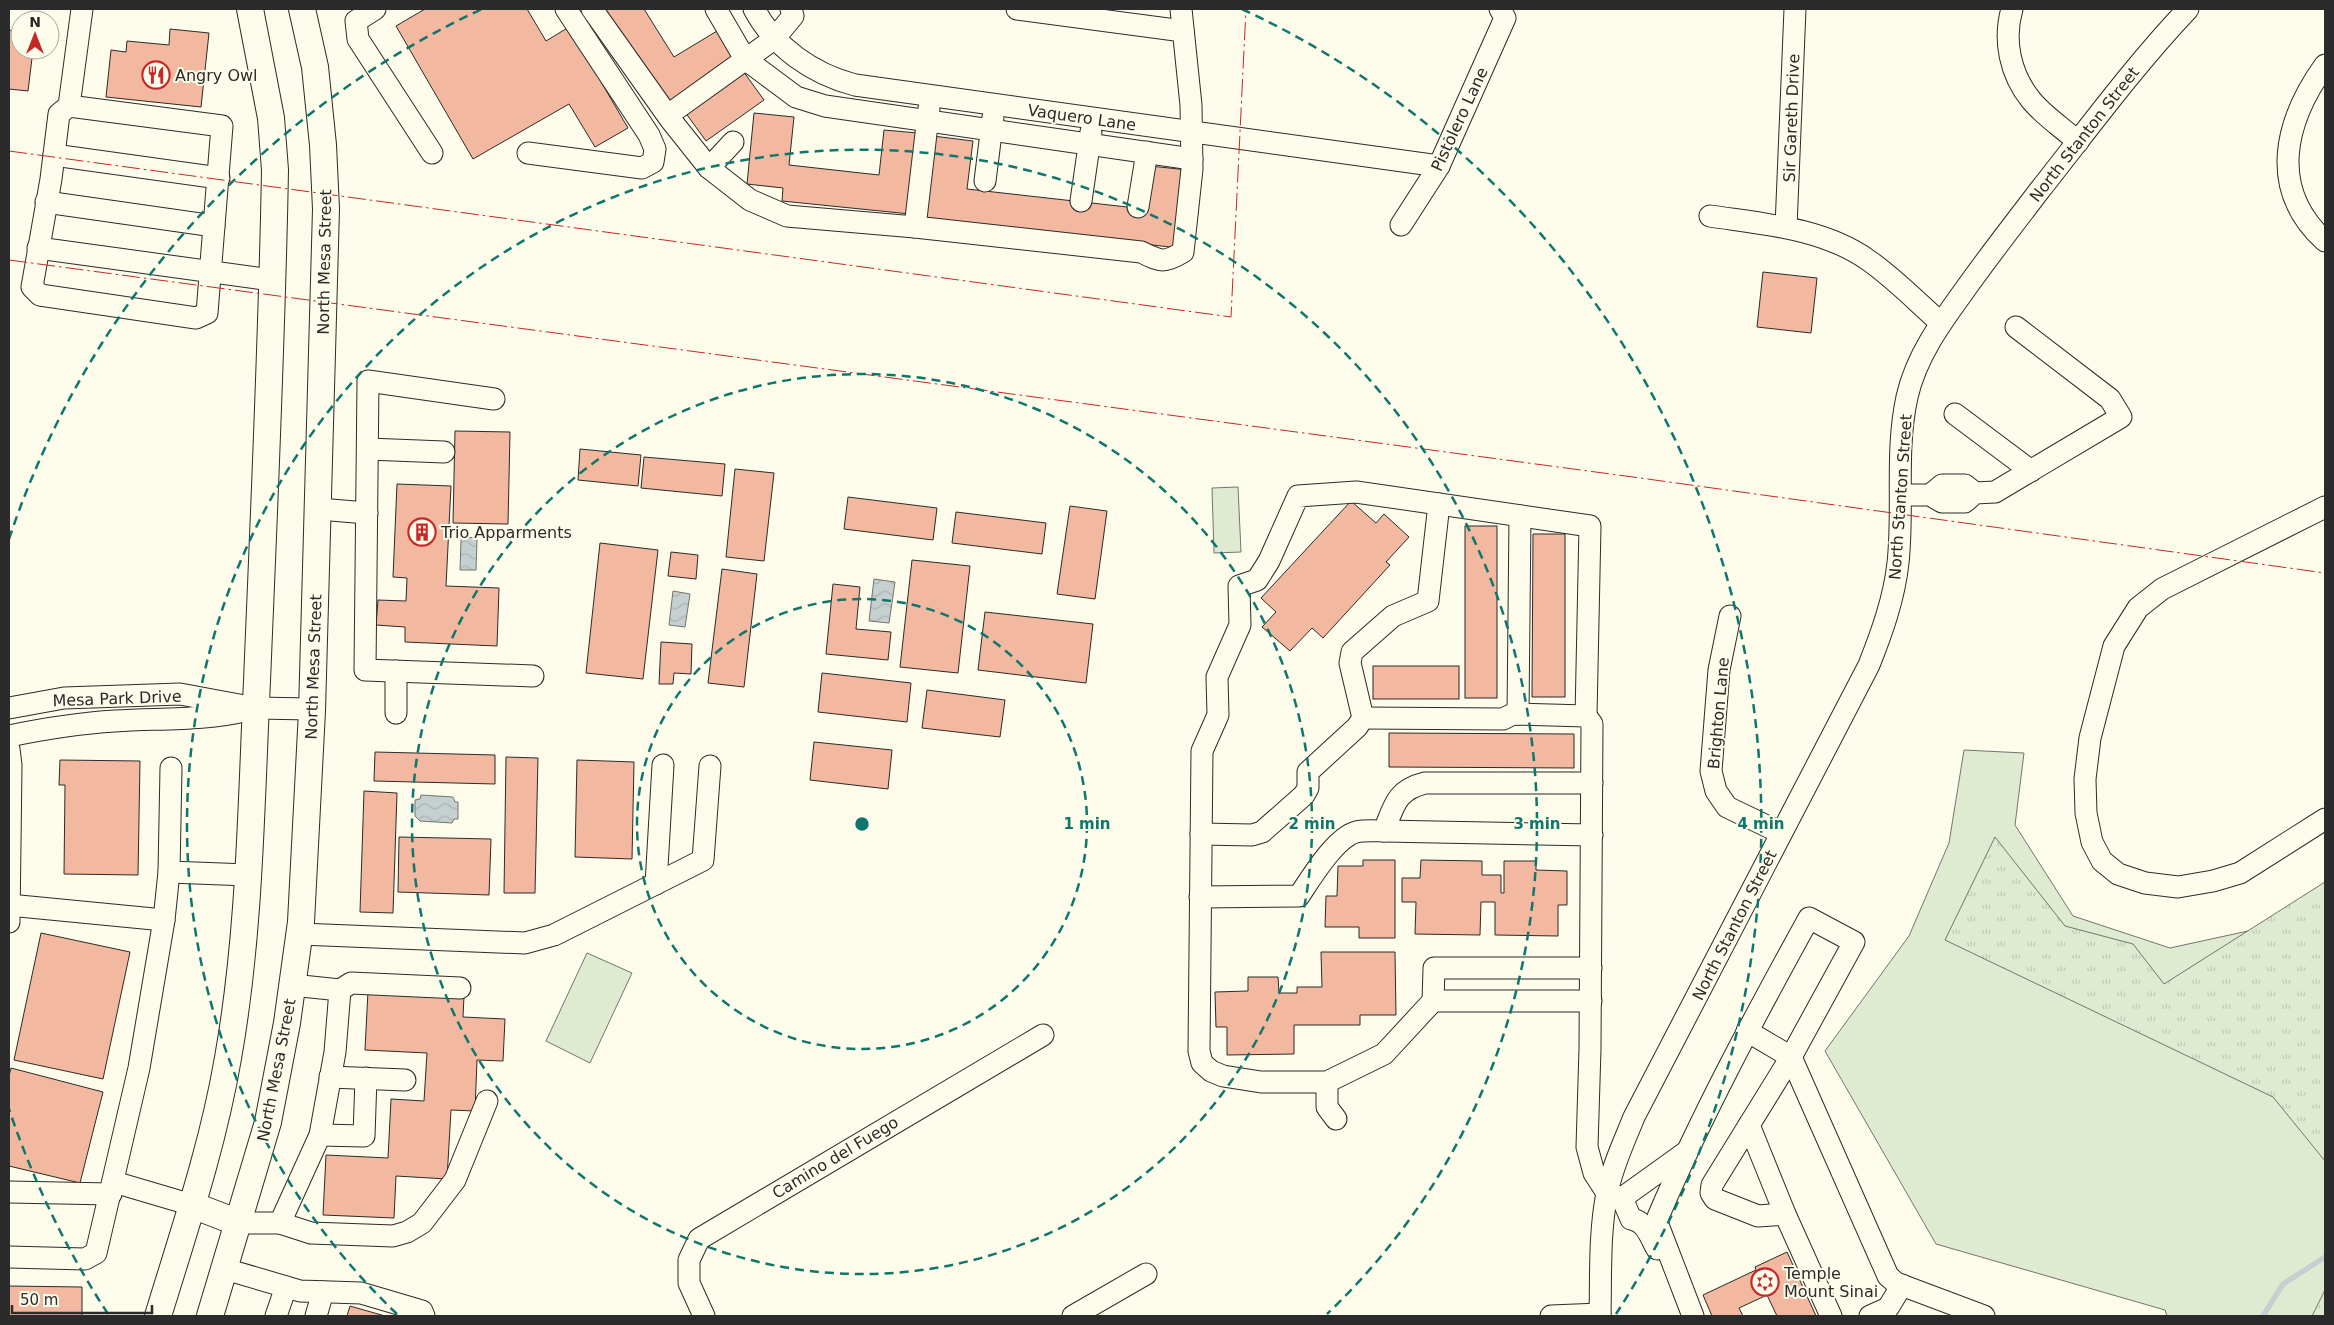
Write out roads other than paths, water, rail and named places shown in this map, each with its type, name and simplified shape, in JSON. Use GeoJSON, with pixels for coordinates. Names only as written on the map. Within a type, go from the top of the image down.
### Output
{"type":"FeatureCollection","features":[{"type":"Feature","properties":{"kind":"main road"},"geometry":{"type":"LineString","coordinates":[[158,1316],[192,1205],[217,1112],[228,1058],[240,980],[248,875],[256,708],[275,170],[272,127],[264,74],[250,9]]}},
{"type":"Feature","properties":{"kind":"main road","name":"North Mesa Street"},"geometry":{"type":"LineString","coordinates":[[210,1316],[268,1122],[300,934],[312,709],[326,210],[323,145],[315,67],[302,9]]}},
{"type":"Feature","properties":{"kind":"main road"},"geometry":{"type":"LineString","coordinates":[[192,1205],[239,1223]]}},
{"type":"Feature","properties":{"kind":"street"},"geometry":{"type":"LineString","coordinates":[[69,106],[222,126],[207,313],[196,318],[40,295],[32,287],[59,114],[69,106],[82,9]]}},
{"type":"Feature","properties":{"kind":"street"},"geometry":{"type":"LineString","coordinates":[[375,9],[356,21],[358,39],[432,153]]}},
{"type":"Feature","properties":{"kind":"street"},"geometry":{"type":"LineString","coordinates":[[528,153],[642,168],[653,162],[655,149],[649,135],[566,9]]}},
{"type":"Feature","properties":{"kind":"street"},"geometry":{"type":"LineString","coordinates":[[592,9],[668,115],[709,168],[750,200],[787,216],[915,227],[1141,252],[1162,261],[1171,259],[1182,252],[1192,159],[1191,105],[1181,9]]}},
{"type":"Feature","properties":{"kind":"street"},"geometry":{"type":"LineString","coordinates":[[718,9],[746,59],[796,97],[850,111],[1192,159]]}},
{"type":"Feature","properties":{"kind":"street","name":"Vaquero Lane"},"geometry":{"type":"LineString","coordinates":[[754,9],[774,39],[811,69],[834,80],[855,85],[1439,166]]}},
{"type":"Feature","properties":{"kind":"street"},"geometry":{"type":"LineString","coordinates":[[668,115],[774,39],[793,16],[791,9]]}},
{"type":"Feature","properties":{"kind":"street"},"geometry":{"type":"LineString","coordinates":[[1017,9],[1183,31]]}},
{"type":"Feature","properties":{"kind":"street","name":"Pistolero Lane"},"geometry":{"type":"LineString","coordinates":[[1400,225],[1439,166],[1505,18],[1500,9]]}},
{"type":"Feature","properties":{"kind":"street","name":"Sir Gareth Drive"},"geometry":{"type":"LineString","coordinates":[[1786,227],[1795,9]]}},
{"type":"Feature","properties":{"kind":"street"},"geometry":{"type":"LineString","coordinates":[[2012,9],[2006,36],[2010,58],[2018,79],[2031,100],[2078,142]]}},
{"type":"Feature","properties":{"kind":"street","name":"North Stanton Street"},"geometry":{"type":"LineString","coordinates":[[1600,1315],[1601,1249],[1615,1195],[1619,1153],[1634,1117],[1869,665],[1885,625],[1894,591],[1898,562],[1901,441],[1908,395],[1920,358],[1941,323],[1989,255],[2155,44],[2188,9]]}},
{"type":"Feature","properties":{"kind":"street"},"geometry":{"type":"LineString","coordinates":[[2325,65],[2299,111],[2287,150],[2290,188],[2309,227],[2325,241]]}},
{"type":"Feature","properties":{"kind":"street"},"geometry":{"type":"LineString","coordinates":[[850,111],[855,85]]}},
{"type":"Feature","properties":{"kind":"street"},"geometry":{"type":"LineString","coordinates":[[915,227],[931,97]]}},
{"type":"Feature","properties":{"kind":"street"},"geometry":{"type":"LineString","coordinates":[[985,181],[995,105]]}},
{"type":"Feature","properties":{"kind":"street"},"geometry":{"type":"LineString","coordinates":[[1081,201],[1093,119]]}},
{"type":"Feature","properties":{"kind":"street"},"geometry":{"type":"LineString","coordinates":[[709,168],[733,142]]}},
{"type":"Feature","properties":{"kind":"street"},"geometry":{"type":"LineString","coordinates":[[1138,207],[1147,152]]}},
{"type":"Feature","properties":{"kind":"street"},"geometry":{"type":"LineString","coordinates":[[54,155],[219,178]]}},
{"type":"Feature","properties":{"kind":"street"},"geometry":{"type":"LineString","coordinates":[[46,202],[214,226]]}},
{"type":"Feature","properties":{"kind":"street"},"geometry":{"type":"LineString","coordinates":[[1710,216],[1786,227],[1830,240],[1867,259],[1941,323]]}},
{"type":"Feature","properties":{"kind":"street"},"geometry":{"type":"LineString","coordinates":[[38,248],[272,280]]}},
{"type":"Feature","properties":{"kind":"street"},"geometry":{"type":"LineString","coordinates":[[1901,495],[1930,495],[1942,502],[1965,502],[1975,493],[1995,492],[2121,417],[2110,399],[2016,327]]}},
{"type":"Feature","properties":{"kind":"street"},"geometry":{"type":"LineString","coordinates":[[494,399],[368,381],[365,670],[533,676]]}},
{"type":"Feature","properties":{"kind":"street"},"geometry":{"type":"LineString","coordinates":[[1955,414],[2031,471]]}},
{"type":"Feature","properties":{"kind":"street"},"geometry":{"type":"LineString","coordinates":[[368,449],[444,452]]}},
{"type":"Feature","properties":{"kind":"street"},"geometry":{"type":"LineString","coordinates":[[1591,968],[1434,968],[1433,1001],[1384,1054],[1326,1082],[1261,1082],[1223,1076],[1211,1071],[1202,1063],[1199,1051],[1202,751],[1218,715],[1217,677],[1240,625],[1239,586],[1256,580],[1269,561],[1298,496],[1356,492],[1590,526],[1586,716],[1592,724],[1592,835],[1591,1001],[1587,1147],[1594,1173],[1615,1195],[1631,1219],[1638,1220],[1644,1224],[1665,1266],[1679,1285]]}},
{"type":"Feature","properties":{"kind":"street"},"geometry":{"type":"LineString","coordinates":[[1201,834],[1252,835],[1262,832],[1304,796],[1308,788],[1308,772],[1357,727],[1363,718],[1350,663],[1352,652],[1393,616],[1428,601],[1439,504]]}},
{"type":"Feature","properties":{"kind":"street"},"geometry":{"type":"LineString","coordinates":[[2325,507],[2162,589],[2138,608],[2114,646],[2090,738],[2085,779],[2086,813],[2092,842],[2102,861],[2118,874],[2144,883],[2178,887],[2240,873],[2325,819]]}},
{"type":"Feature","properties":{"kind":"street"},"geometry":{"type":"LineString","coordinates":[[319,509],[367,513]]}},
{"type":"Feature","properties":{"kind":"street"},"geometry":{"type":"LineString","coordinates":[[1518,714],[1520,516]]}},
{"type":"Feature","properties":{"kind":"street","name":"Brighton Lane"},"geometry":{"type":"LineString","coordinates":[[1730,616],[1719,670],[1711,771],[1716,791],[1727,807],[1781,834]]}},
{"type":"Feature","properties":{"kind":"street"},"geometry":{"type":"LineString","coordinates":[[396,671],[396,712]]}},
{"type":"Feature","properties":{"kind":"street","name":"Mesa Park Drive"},"geometry":{"type":"LineString","coordinates":[[9,708],[64,698],[180,694],[256,708],[312,709]]}},
{"type":"Feature","properties":{"kind":"street","name":"Mesa Park Drive"},"geometry":{"type":"LineString","coordinates":[[9,736],[113,721],[226,715],[256,708]]}},
{"type":"Feature","properties":{"kind":"street"},"geometry":{"type":"LineString","coordinates":[[1363,718],[1503,719],[1518,714],[1586,716]]}},
{"type":"Feature","properties":{"kind":"street"},"geometry":{"type":"LineString","coordinates":[[9,749],[11,765],[9,911],[164,920]]}},
{"type":"Feature","properties":{"kind":"street"},"geometry":{"type":"LineString","coordinates":[[656,884],[663,765]]}},
{"type":"Feature","properties":{"kind":"street"},"geometry":{"type":"LineString","coordinates":[[300,934],[525,943],[554,935],[703,860],[710,766]]}},
{"type":"Feature","properties":{"kind":"street"},"geometry":{"type":"LineString","coordinates":[[9,1257],[85,1259],[96,1253],[139,1068],[164,920],[169,872],[171,768]]}},
{"type":"Feature","properties":{"kind":"street"},"geometry":{"type":"LineString","coordinates":[[1384,831],[1398,796],[1410,787],[1425,783],[1592,783]]}},
{"type":"Feature","properties":{"kind":"street"},"geometry":{"type":"LineString","coordinates":[[1200,897],[1299,896],[1325,859],[1339,844],[1355,832],[1592,835]]}},
{"type":"Feature","properties":{"kind":"street"},"geometry":{"type":"LineString","coordinates":[[169,872],[248,875]]}},
{"type":"Feature","properties":{"kind":"street"},"geometry":{"type":"LineString","coordinates":[[1692,1316],[1658,1225],[1658,1218],[1686,1152],[1747,1031],[1809,918],[1854,942],[1791,1057],[1712,1185],[1712,1193],[1715,1199],[1758,1216],[1785,1214]]}},
{"type":"Feature","properties":{"kind":"street"},"geometry":{"type":"LineString","coordinates":[[292,985],[340,990],[351,983],[460,988]]}},
{"type":"Feature","properties":{"kind":"street"},"geometry":{"type":"LineString","coordinates":[[280,1223],[320,1135],[330,1077],[340,990]]}},
{"type":"Feature","properties":{"kind":"street"},"geometry":{"type":"LineString","coordinates":[[1433,1001],[1591,1001]]}},
{"type":"Feature","properties":{"kind":"street"},"geometry":{"type":"LineString","coordinates":[[1747,1031],[1791,1057],[1888,1276],[1902,1285],[1984,1316]]}},
{"type":"Feature","properties":{"kind":"street","name":"Camino del Fuego"},"geometry":{"type":"LineString","coordinates":[[704,1316],[689,1283],[688,1260],[699,1239],[1042,1035]]}},
{"type":"Feature","properties":{"kind":"street"},"geometry":{"type":"LineString","coordinates":[[330,1077],[405,1080]]}},
{"type":"Feature","properties":{"kind":"street"},"geometry":{"type":"LineString","coordinates":[[320,1135],[364,1136],[366,1078]]}},
{"type":"Feature","properties":{"kind":"street"},"geometry":{"type":"LineString","coordinates":[[1326,1082],[1327,1106],[1336,1119]]}},
{"type":"Feature","properties":{"kind":"street"},"geometry":{"type":"LineString","coordinates":[[239,1223],[280,1223],[310,1233],[393,1236],[407,1232],[422,1223],[455,1180],[487,1101]]}},
{"type":"Feature","properties":{"kind":"street"},"geometry":{"type":"LineString","coordinates":[[1749,1125],[1785,1214],[1831,1316]]}},
{"type":"Feature","properties":{"kind":"street"},"geometry":{"type":"LineString","coordinates":[[1615,1195],[1686,1152]]}},
{"type":"Feature","properties":{"kind":"street"},"geometry":{"type":"LineString","coordinates":[[9,1192],[112,1188],[192,1205]]}},
{"type":"Feature","properties":{"kind":"street"},"geometry":{"type":"LineString","coordinates":[[225,1269],[300,1291],[361,1293],[422,1311],[424,1316]]}},
{"type":"Feature","properties":{"kind":"street"},"geometry":{"type":"LineString","coordinates":[[1074,1316],[1146,1274]]}},
{"type":"Feature","properties":{"kind":"street"},"geometry":{"type":"LineString","coordinates":[[1870,1316],[1888,1308],[1902,1285]]}},
{"type":"Feature","properties":{"kind":"street"},"geometry":{"type":"LineString","coordinates":[[276,1316],[286,1287]]}},
{"type":"Feature","properties":{"kind":"street"},"geometry":{"type":"LineString","coordinates":[[316,1316],[323,1292]]}},
{"type":"Feature","properties":{"kind":"street"},"geometry":{"type":"LineString","coordinates":[[1551,1316],[1600,1315]]}},
{"type":"Feature","properties":{"kind":"water"},"geometry":{"type":"Polygon","coordinates":[[[464,537],[477,538],[476,570],[460,570],[461,540],[464,537]]]}},
{"type":"Feature","properties":{"kind":"water"},"geometry":{"type":"Polygon","coordinates":[[[874,579],[895,582],[889,623],[869,621],[874,579]]]}},
{"type":"Feature","properties":{"kind":"water"},"geometry":{"type":"Polygon","coordinates":[[[673,591],[690,594],[685,627],[669,625],[673,591]]]}},
{"type":"Feature","properties":{"kind":"water"},"geometry":{"type":"Polygon","coordinates":[[[421,795],[453,797],[455,802],[458,802],[458,819],[454,819],[452,823],[420,821],[415,816],[415,800],[420,799],[421,795]]]}},
{"type":"Feature","properties":{"kind":"waterway"},"geometry":{"type":"LineString","coordinates":[[2263,1316],[2283,1284],[2325,1257]]}},
{"type":"Feature","properties":{"kind":"place","name":"Angry Owl"},"geometry":{"type":"Point","coordinates":[156,75]}},
{"type":"Feature","properties":{"kind":"place","name":"Trio Apparments"},"geometry":{"type":"Point","coordinates":[422,532]}},
{"type":"Feature","properties":{"kind":"place","name":"Temple Mount Sinai"},"geometry":{"type":"Point","coordinates":[1765,1282]}}]}
